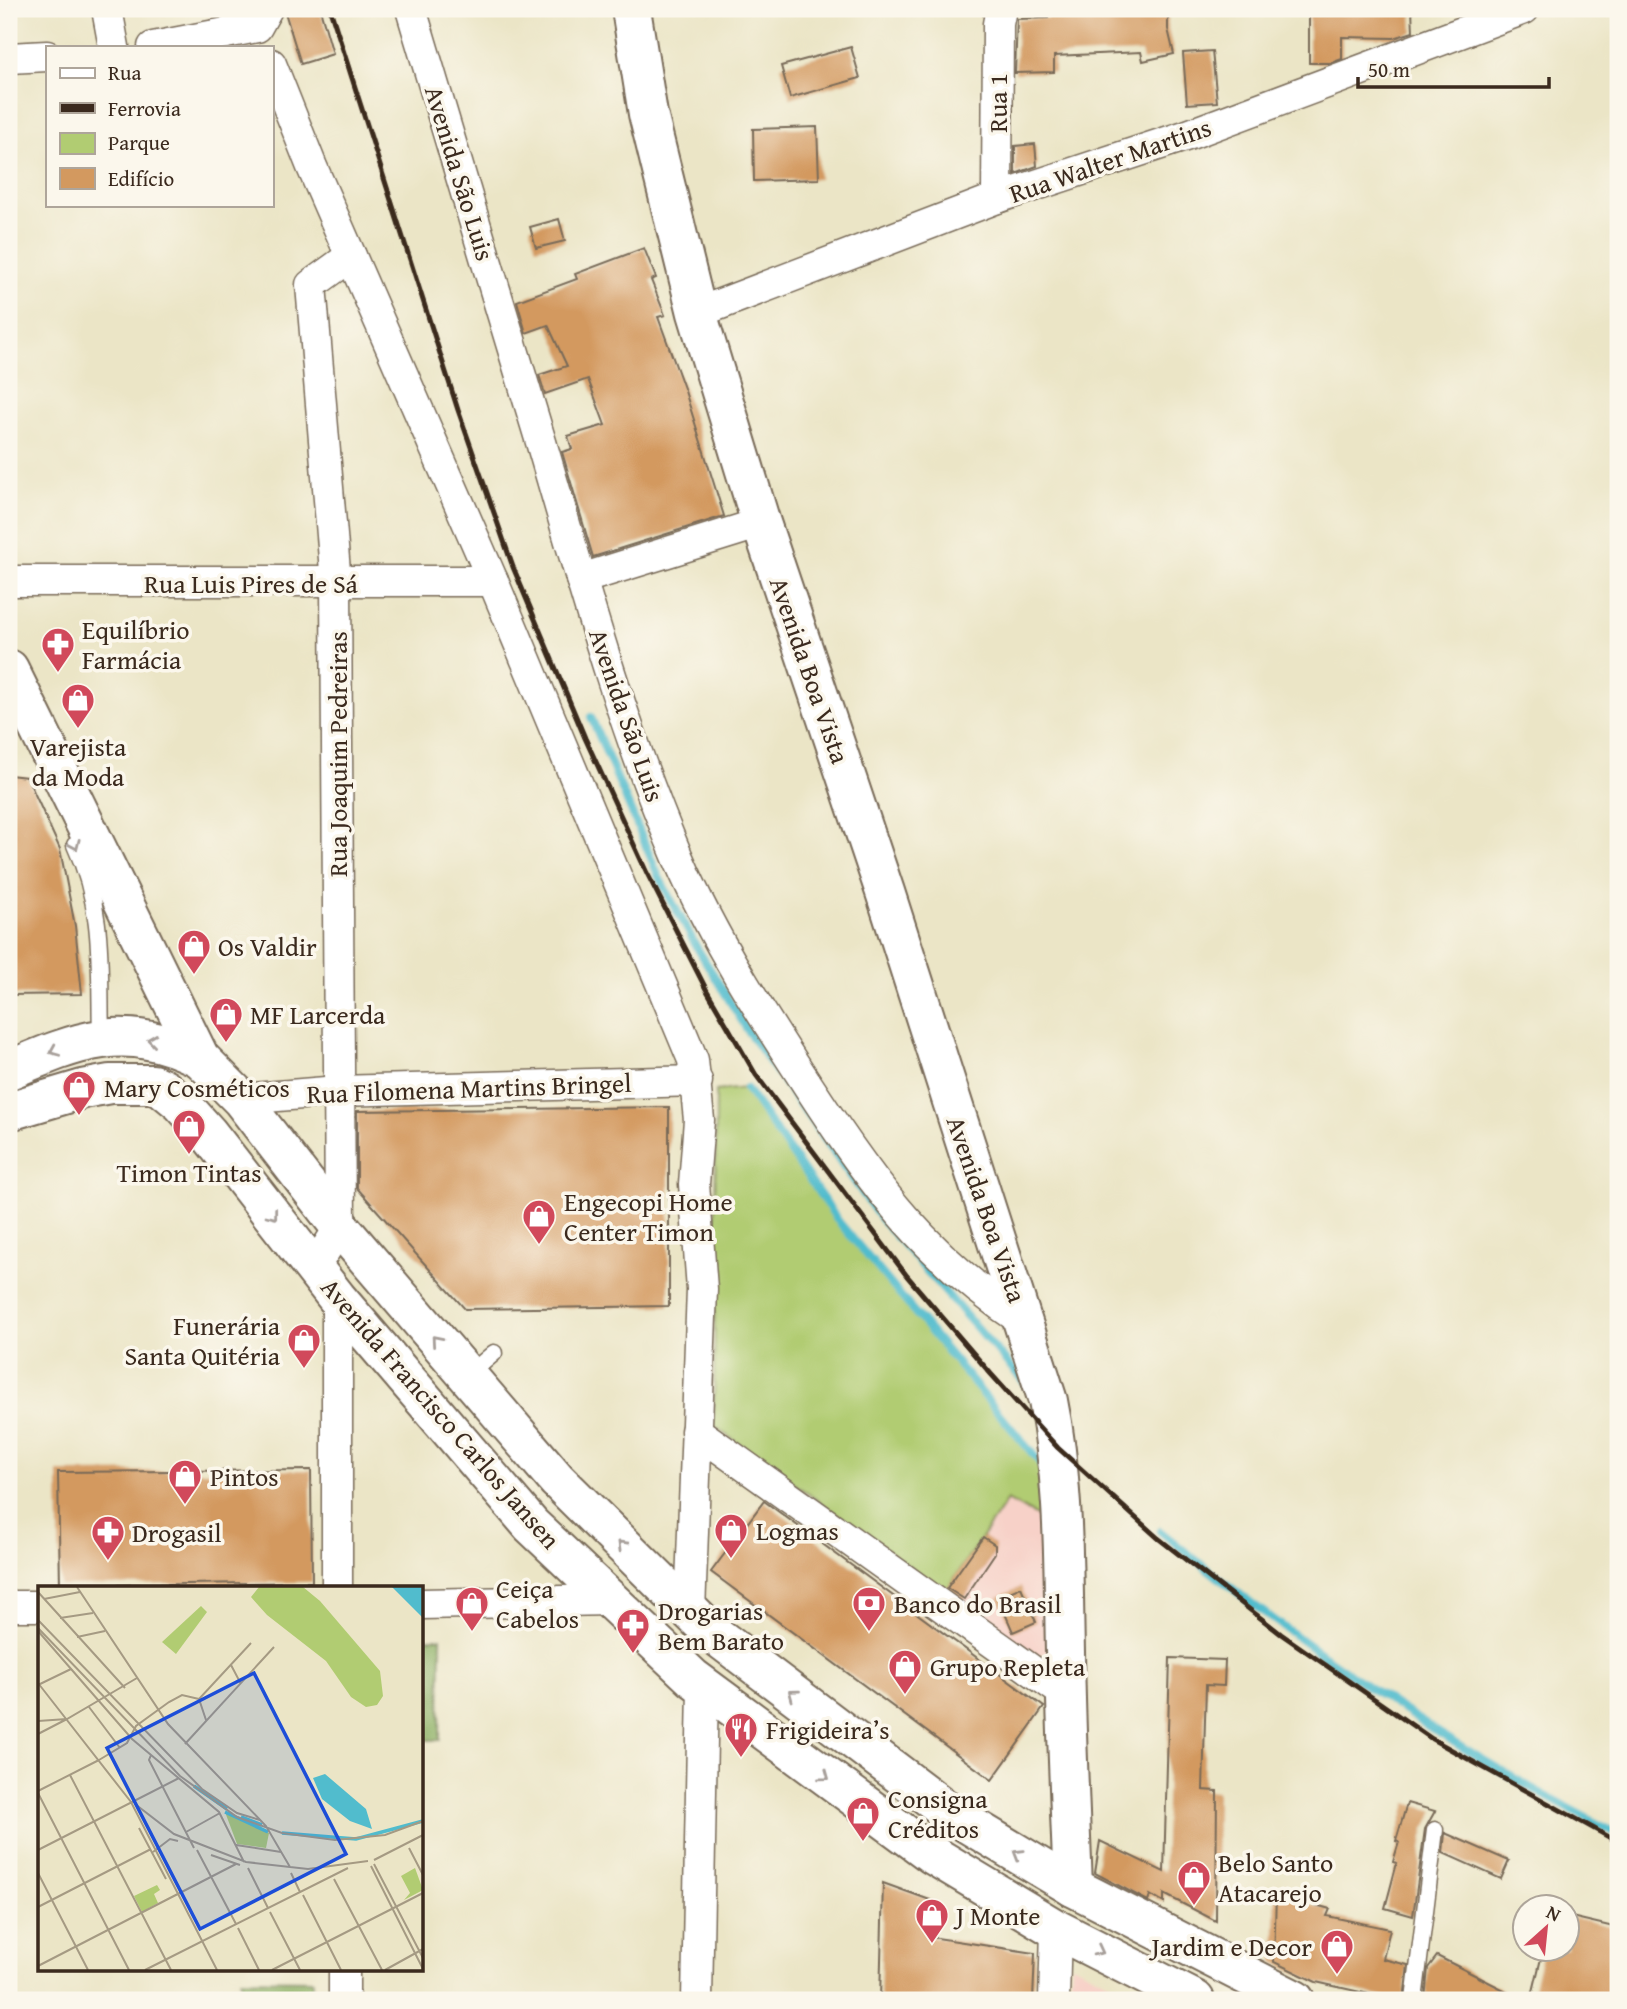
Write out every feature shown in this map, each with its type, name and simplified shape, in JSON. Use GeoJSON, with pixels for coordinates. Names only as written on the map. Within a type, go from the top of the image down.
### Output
{"type":"FeatureCollection","features":[{"type":"Feature","properties":{"kind":"main road","name":"Avenida Boa Vista"},"geometry":{"type":"LineString","coordinates":[[631,9],[648,114],[697,313],[761,523],[1048,1401],[1058,1448],[1063,1504],[1065,1694],[1076,1867]]}},
{"type":"Feature","properties":{"kind":"main road","name":"Avenida Francisco Carlos Jansen"},"geometry":{"type":"LineString","coordinates":[[9,668],[22,714],[200,1058],[241,1099],[340,1227],[480,1365],[557,1480],[711,1632],[953,1815],[1076,1867],[1224,1966],[1295,2000]]}},
{"type":"Feature","properties":{"kind":"main road","name":"Avenida Francisco Carlos Jansen"},"geometry":{"type":"LineString","coordinates":[[101,1037],[170,1043],[200,1058]]}},
{"type":"Feature","properties":{"kind":"main road"},"geometry":{"type":"LineString","coordinates":[[9,1070],[71,1044],[101,1037]]}},
{"type":"Feature","properties":{"kind":"main road","name":"Avenida Francisco Carlos Jansen"},"geometry":{"type":"LineString","coordinates":[[9,1111],[83,1089],[110,1084],[153,1084],[164,1089],[181,1103],[208,1133],[315,1266],[337,1298],[531,1525],[703,1687],[933,1855],[1056,1928],[1195,2000]]}},
{"type":"Feature","properties":{"kind":"main road"},"geometry":{"type":"LineString","coordinates":[[1206,2000],[1224,1966]]}},
{"type":"Feature","properties":{"kind":"street"},"geometry":{"type":"LineString","coordinates":[[107,9],[114,46]]}},
{"type":"Feature","properties":{"kind":"street","name":"Avenida São Luis"},"geometry":{"type":"LineString","coordinates":[[411,9],[581,579],[649,783],[679,859],[714,932],[777,1039],[850,1151],[903,1220],[978,1291],[1024,1322]]}},
{"type":"Feature","properties":{"kind":"street","name":"Rua 1"},"geometry":{"type":"LineString","coordinates":[[997,198],[998,24],[1001,9]]}},
{"type":"Feature","properties":{"kind":"street","name":"Rua Walter Martins"},"geometry":{"type":"LineString","coordinates":[[697,313],[997,198],[1185,136],[1465,20],[1524,9]]}},
{"type":"Feature","properties":{"kind":"street"},"geometry":{"type":"LineString","coordinates":[[157,46],[260,23]]}},
{"type":"Feature","properties":{"kind":"street"},"geometry":{"type":"LineString","coordinates":[[9,58],[46,56]]}},
{"type":"Feature","properties":{"kind":"street"},"geometry":{"type":"LineString","coordinates":[[273,69],[351,257],[493,581],[693,1060],[697,1080],[698,1165],[694,1184],[702,1289],[690,1612]]}},
{"type":"Feature","properties":{"kind":"street","name":"Rua Joaquim Pedreiras"},"geometry":{"type":"LineString","coordinates":[[340,1227],[336,583],[311,285],[351,257]]}},
{"type":"Feature","properties":{"kind":"street"},"geometry":{"type":"LineString","coordinates":[[581,579],[761,523]]}},
{"type":"Feature","properties":{"kind":"street","name":"Rua Luis Pires de Sá"},"geometry":{"type":"LineString","coordinates":[[9,581],[493,581]]}},
{"type":"Feature","properties":{"kind":"street","name":"Rua Filomena Martins Bringel"},"geometry":{"type":"LineString","coordinates":[[241,1099],[338,1091],[697,1080]]}},
{"type":"Feature","properties":{"kind":"street"},"geometry":{"type":"LineString","coordinates":[[315,1266],[340,1227]]}},
{"type":"Feature","properties":{"kind":"street"},"geometry":{"type":"LineString","coordinates":[[337,1298],[337,1586]]}},
{"type":"Feature","properties":{"kind":"street"},"geometry":{"type":"LineString","coordinates":[[696,1431],[1065,1694]]}},
{"type":"Feature","properties":{"kind":"street"},"geometry":{"type":"LineString","coordinates":[[424,1604],[611,1600]]}},
{"type":"Feature","properties":{"kind":"street"},"geometry":{"type":"LineString","coordinates":[[9,1606],[38,1606]]}},
{"type":"Feature","properties":{"kind":"street"},"geometry":{"type":"LineString","coordinates":[[697,2000],[703,1687]]}},
{"type":"Feature","properties":{"kind":"street"},"geometry":{"type":"LineString","coordinates":[[1054,2000],[1056,1928]]}},
{"type":"Feature","properties":{"kind":"street"},"geometry":{"type":"LineString","coordinates":[[344,1970],[344,2000]]}},
{"type":"Feature","properties":{"kind":"lane"},"geometry":{"type":"LineString","coordinates":[[22,714],[52,794]]}},
{"type":"Feature","properties":{"kind":"lane"},"geometry":{"type":"LineString","coordinates":[[68,829],[92,886],[100,945],[101,1037]]}},
{"type":"Feature","properties":{"kind":"lane"},"geometry":{"type":"LineString","coordinates":[[1414,2000],[1435,1830]]}},
{"type":"Feature","properties":{"kind":"shaded area"},"geometry":{"type":"Polygon","coordinates":[[[1007,1500],[1046,1521],[1047,1652],[1035,1656],[945,1592],[1007,1500]]]}},
{"type":"Feature","properties":{"kind":"shaded area"},"geometry":{"type":"Polygon","coordinates":[[[1072,1964],[1124,1990],[1145,2000],[1070,2000],[1072,1964]]]}},
{"type":"Feature","properties":{"kind":"green space"},"geometry":{"type":"Polygon","coordinates":[[[746,1088],[839,1222],[1048,1472],[1046,1521],[1007,1500],[945,1592],[714,1426],[716,1091],[746,1088]]]}},
{"type":"Feature","properties":{"kind":"green space"},"geometry":{"type":"Polygon","coordinates":[[[424,1638],[441,1638],[440,1740],[424,1740],[424,1638]]]}},
{"type":"Feature","properties":{"kind":"green space"},"geometry":{"type":"Polygon","coordinates":[[[241,1979],[313,1980],[312,2000],[241,2000],[241,1979]]]}},
{"type":"Feature","properties":{"kind":"building"},"geometry":{"type":"Polygon","coordinates":[[[284,9],[320,9],[333,54],[301,64],[284,9]]]}},
{"type":"Feature","properties":{"kind":"building"},"geometry":{"type":"Polygon","coordinates":[[[1047,9],[1168,9],[1168,29],[1174,54],[1143,61],[1141,52],[1054,56],[1054,72],[1015,73],[1017,19],[1048,18],[1047,9]]]}},
{"type":"Feature","properties":{"kind":"building"},"geometry":{"type":"Polygon","coordinates":[[[1309,9],[1412,9],[1413,32],[1394,38],[1342,37],[1342,59],[1331,63],[1309,63],[1309,9]]]}},
{"type":"Feature","properties":{"kind":"building"},"geometry":{"type":"Polygon","coordinates":[[[851,47],[860,78],[790,98],[781,66],[851,47]]]}},
{"type":"Feature","properties":{"kind":"building"},"geometry":{"type":"Polygon","coordinates":[[[1212,51],[1217,102],[1187,104],[1183,53],[1212,51]]]}},
{"type":"Feature","properties":{"kind":"building"},"geometry":{"type":"Polygon","coordinates":[[[817,127],[819,179],[754,181],[753,129],[817,127]]]}},
{"type":"Feature","properties":{"kind":"building"},"geometry":{"type":"Polygon","coordinates":[[[1035,144],[1037,166],[1015,174],[1015,146],[1035,144]]]}},
{"type":"Feature","properties":{"kind":"building"},"geometry":{"type":"Polygon","coordinates":[[[559,219],[565,241],[536,248],[530,227],[559,219]]]}},
{"type":"Feature","properties":{"kind":"building"},"geometry":{"type":"Polygon","coordinates":[[[644,248],[656,278],[651,280],[665,315],[658,317],[685,391],[724,516],[593,557],[562,452],[572,449],[568,436],[605,425],[588,379],[545,394],[539,375],[567,366],[548,325],[526,333],[517,301],[577,279],[575,274],[644,248]]]}},
{"type":"Feature","properties":{"kind":"building"},"geometry":{"type":"Polygon","coordinates":[[[9,775],[27,777],[60,849],[75,926],[82,994],[9,995],[9,775]]]}},
{"type":"Feature","properties":{"kind":"building","name":"Engecopi Home Center Timon"},"geometry":{"type":"Polygon","coordinates":[[[669,1107],[669,1306],[465,1309],[357,1188],[357,1111],[669,1107]]]}},
{"type":"Feature","properties":{"kind":"building","name":"Pintos"},"geometry":{"type":"Polygon","coordinates":[[[311,1470],[312,1582],[60,1586],[58,1472],[311,1470]]]}},
{"type":"Feature","properties":{"kind":"building"},"geometry":{"type":"Polygon","coordinates":[[[764,1501],[1044,1707],[992,1780],[711,1572],[764,1501]]]}},
{"type":"Feature","properties":{"kind":"building"},"geometry":{"type":"Polygon","coordinates":[[[983,1537],[995,1545],[995,1553],[964,1599],[947,1588],[983,1537]]]}},
{"type":"Feature","properties":{"kind":"building"},"geometry":{"type":"Polygon","coordinates":[[[1021,1587],[1036,1622],[1013,1632],[998,1597],[1021,1587]]]}},
{"type":"Feature","properties":{"kind":"building"},"geometry":{"type":"Polygon","coordinates":[[[1170,1658],[1225,1660],[1224,1686],[1206,1685],[1203,1790],[1217,1791],[1216,1921],[1164,1894],[1164,1903],[1150,1895],[1148,1901],[1095,1873],[1100,1841],[1164,1872],[1170,1658]]]}},
{"type":"Feature","properties":{"kind":"building"},"geometry":{"type":"Polygon","coordinates":[[[1407,1803],[1435,1811],[1425,1829],[1413,1916],[1385,1908],[1397,1863],[1393,1862],[1399,1842],[1396,1841],[1407,1803]]]}},
{"type":"Feature","properties":{"kind":"building"},"geometry":{"type":"Polygon","coordinates":[[[1445,1833],[1509,1861],[1501,1879],[1443,1853],[1445,1833]]]}},
{"type":"Feature","properties":{"kind":"building","name":"J Monte"},"geometry":{"type":"Polygon","coordinates":[[[883,1883],[930,1900],[930,1937],[1035,1953],[1033,2000],[880,2000],[883,1883]]]}},
{"type":"Feature","properties":{"kind":"building"},"geometry":{"type":"Polygon","coordinates":[[[1276,1894],[1330,1909],[1327,1916],[1390,1929],[1383,1959],[1408,1965],[1404,2000],[1387,2000],[1316,1982],[1274,1962],[1276,1894]]]}},
{"type":"Feature","properties":{"kind":"building"},"geometry":{"type":"Polygon","coordinates":[[[1582,1920],[1618,1928],[1618,1970],[1611,2000],[1531,2000],[1540,1964],[1582,1964],[1582,1920]]]}},
{"type":"Feature","properties":{"kind":"building"},"geometry":{"type":"Polygon","coordinates":[[[1437,1956],[1524,2000],[1425,2000],[1428,1968],[1437,1956]]]}},
{"type":"Feature","properties":{"kind":"waterway"},"geometry":{"type":"LineString","coordinates":[[591,717],[659,877],[696,946],[751,1036],[881,1219],[1026,1384]]}},
{"type":"Feature","properties":{"kind":"waterway"},"geometry":{"type":"LineString","coordinates":[[746,1088],[839,1222],[1042,1465]]}},
{"type":"Feature","properties":{"kind":"waterway"},"geometry":{"type":"LineString","coordinates":[[1160,1531],[1268,1616],[1438,1733],[1618,1834]]}},
{"type":"Feature","properties":{"kind":"railway"},"geometry":{"type":"LineString","coordinates":[[330,9],[458,410],[513,567],[585,738],[647,873],[706,989],[756,1075],[907,1276],[991,1374],[1058,1448],[1158,1538],[1281,1634],[1432,1739],[1618,1842]]}},
{"type":"Feature","properties":{"kind":"place","name":"Equilíbrio Farmácia"},"geometry":{"type":"Point","coordinates":[58,674]}},
{"type":"Feature","properties":{"kind":"place","name":"Varejista da Moda"},"geometry":{"type":"Point","coordinates":[78,730]}},
{"type":"Feature","properties":{"kind":"place","name":"Os Valdir"},"geometry":{"type":"Point","coordinates":[194,976]}},
{"type":"Feature","properties":{"kind":"place","name":"MF Larcerda"},"geometry":{"type":"Point","coordinates":[226,1044]}},
{"type":"Feature","properties":{"kind":"place","name":"Mary Cosméticos"},"geometry":{"type":"Point","coordinates":[79,1117]}},
{"type":"Feature","properties":{"kind":"place","name":"Timon Tintas"},"geometry":{"type":"Point","coordinates":[189,1156]}},
{"type":"Feature","properties":{"kind":"place","name":"Engecopi Home Center Timon"},"geometry":{"type":"Point","coordinates":[539,1246]}},
{"type":"Feature","properties":{"kind":"place","name":"Funerária Santa Quitéria"},"geometry":{"type":"Point","coordinates":[304,1370]}},
{"type":"Feature","properties":{"kind":"place","name":"Pintos"},"geometry":{"type":"Point","coordinates":[185,1506]}},
{"type":"Feature","properties":{"kind":"place","name":"Logmas"},"geometry":{"type":"Point","coordinates":[731,1560]}},
{"type":"Feature","properties":{"kind":"place","name":"Drogasil"},"geometry":{"type":"Point","coordinates":[108,1562]}},
{"type":"Feature","properties":{"kind":"place","name":"Ceiça Cabelos"},"geometry":{"type":"Point","coordinates":[472,1633]}},
{"type":"Feature","properties":{"kind":"place","name":"Banco do Brasil"},"geometry":{"type":"Point","coordinates":[869,1633]}},
{"type":"Feature","properties":{"kind":"place","name":"Drogarias Bem Barato"},"geometry":{"type":"Point","coordinates":[633,1655]}},
{"type":"Feature","properties":{"kind":"place","name":"Grupo Repleta"},"geometry":{"type":"Point","coordinates":[905,1696]}},
{"type":"Feature","properties":{"kind":"place","name":"Frigideira’s"},"geometry":{"type":"Point","coordinates":[741,1759]}},
{"type":"Feature","properties":{"kind":"place","name":"Consigna Créditos"},"geometry":{"type":"Point","coordinates":[863,1843]}},
{"type":"Feature","properties":{"kind":"place","name":"Belo Santo Atacarejo"},"geometry":{"type":"Point","coordinates":[1194,1907]}},
{"type":"Feature","properties":{"kind":"place","name":"J Monte"},"geometry":{"type":"Point","coordinates":[932,1945]}},
{"type":"Feature","properties":{"kind":"place","name":"Jardim e Decor"},"geometry":{"type":"Point","coordinates":[1337,1976]}}]}
